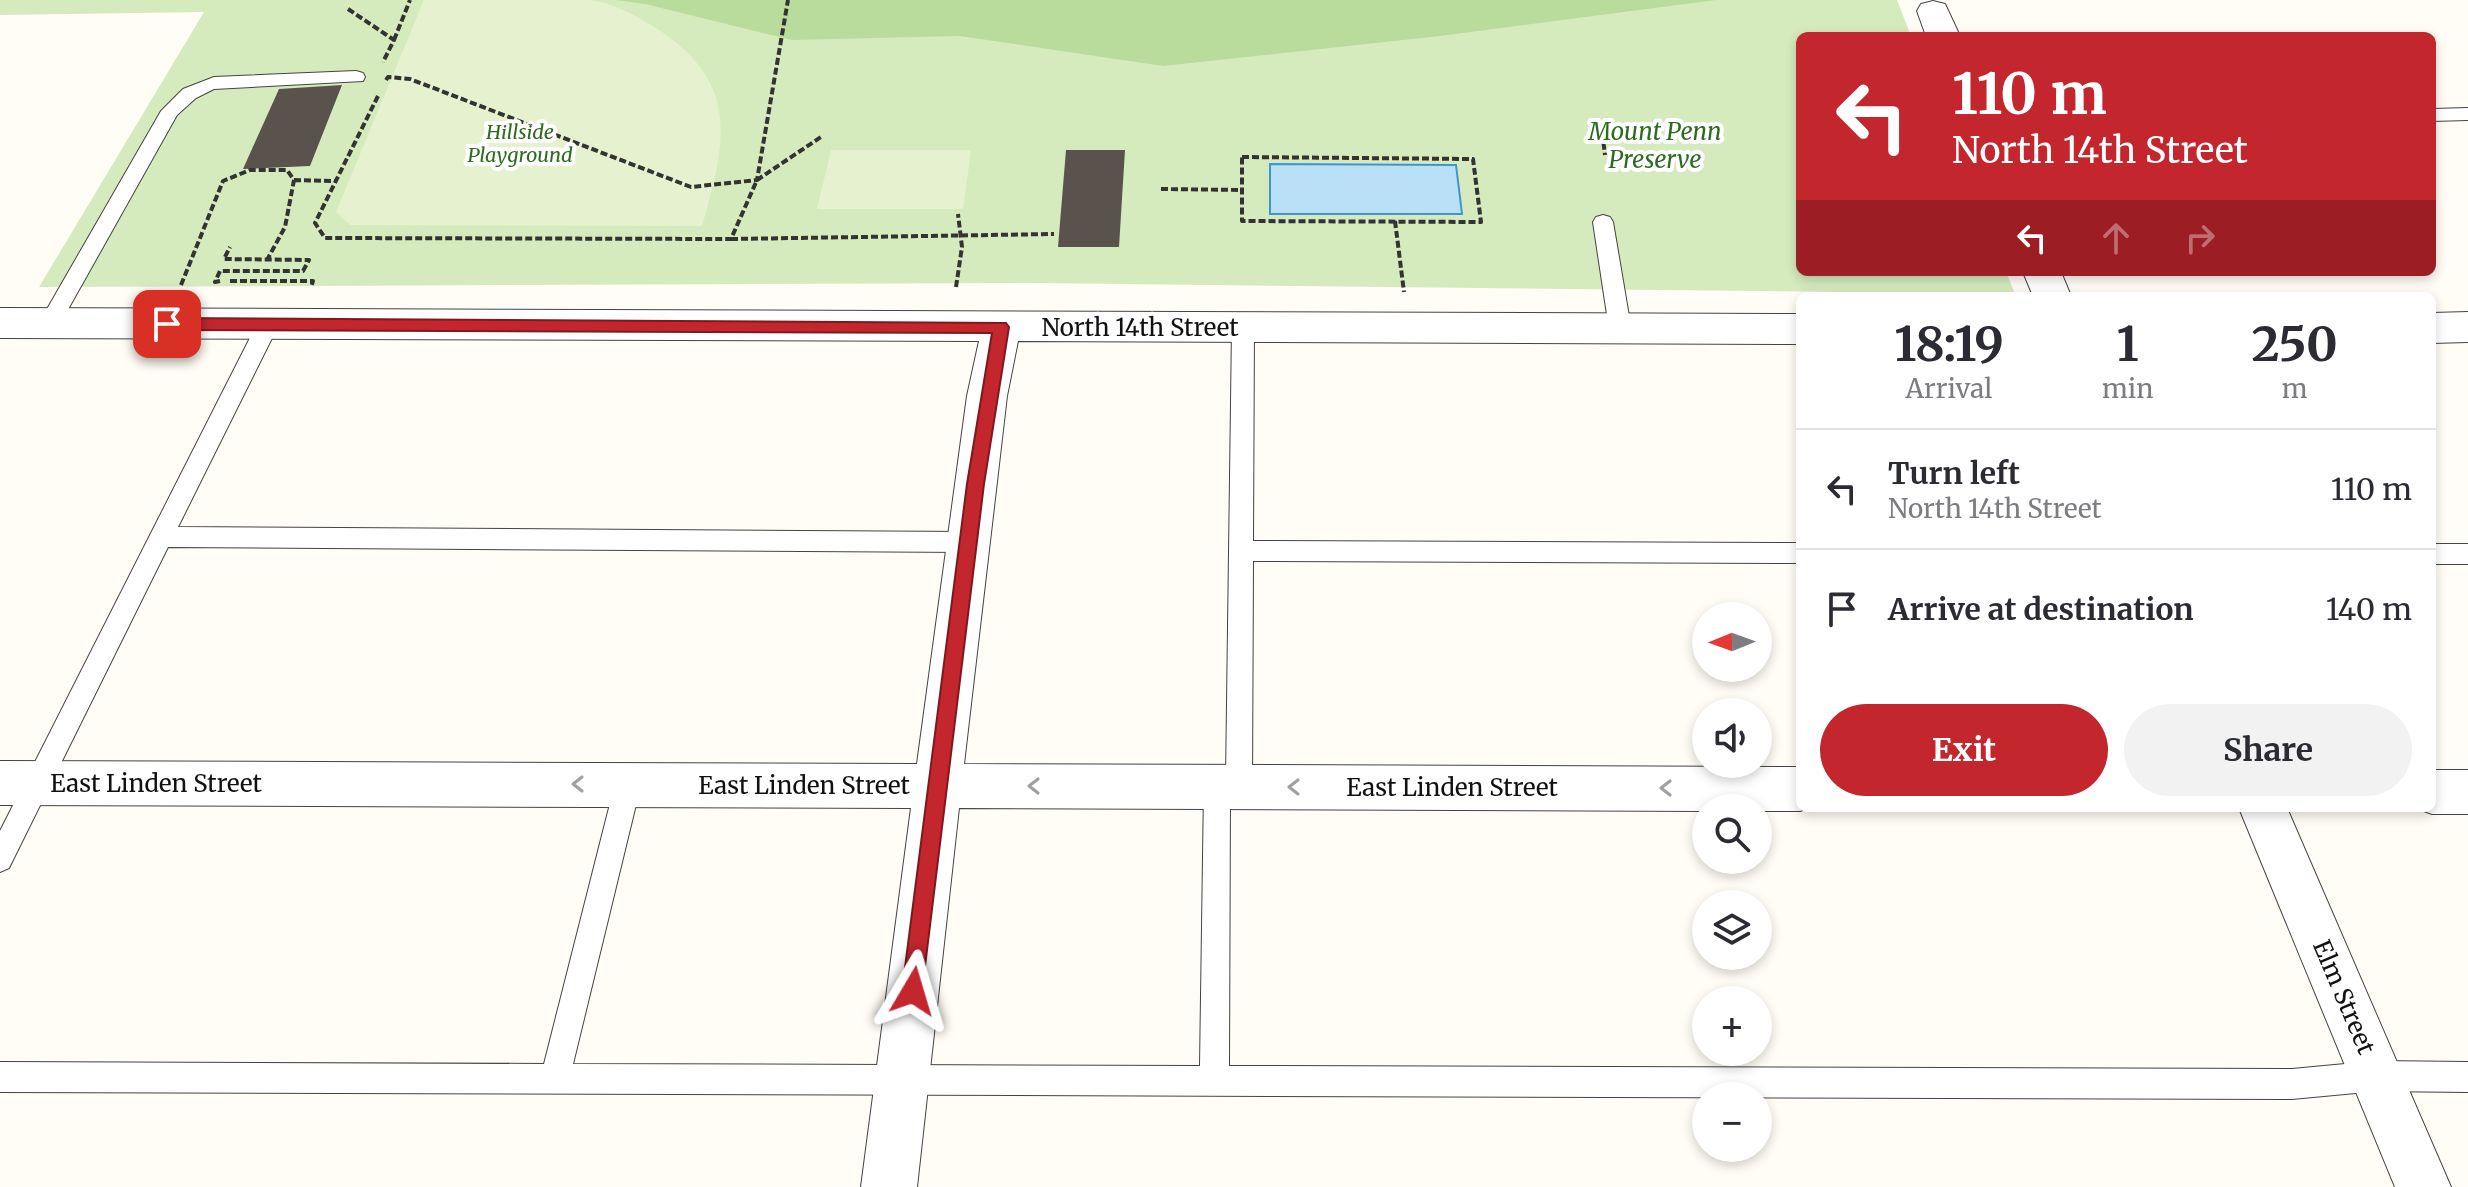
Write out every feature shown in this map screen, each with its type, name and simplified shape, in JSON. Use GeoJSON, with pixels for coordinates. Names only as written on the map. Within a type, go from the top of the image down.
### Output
{"type":"FeatureCollection","features":[{"type":"Feature","properties":{"kind":"street","name":"North 14th Street"},"geometry":{"type":"LineString","coordinates":[[24,323],[1796,329]]}},
{"type":"Feature","properties":{"kind":"street"},"geometry":{"type":"LineString","coordinates":[[0,357],[24,323]]}},
{"type":"Feature","properties":{"kind":"street"},"geometry":{"type":"LineString","coordinates":[[889,1187],[987,396],[1001,327]]}},
{"type":"Feature","properties":{"kind":"street"},"geometry":{"type":"LineString","coordinates":[[2436,328],[2468,327]]}},
{"type":"Feature","properties":{"kind":"street","name":"East Linden Street"},"geometry":{"type":"LineString","coordinates":[[20,783],[1796,789]]}},
{"type":"Feature","properties":{"kind":"street"},"geometry":{"type":"LineString","coordinates":[[2436,792],[2468,792]]}},
{"type":"Feature","properties":{"kind":"street","name":"Elm Street"},"geometry":{"type":"LineString","coordinates":[[2265,812],[2423,1187]]}},
{"type":"Feature","properties":{"kind":"lane"},"geometry":{"type":"LineString","coordinates":[[24,323],[181,99],[196,88],[214,83],[356,77]]}},
{"type":"Feature","properties":{"kind":"lane"},"geometry":{"type":"LineString","coordinates":[[2436,115],[2468,114]]}},
{"type":"Feature","properties":{"kind":"lane"},"geometry":{"type":"LineString","coordinates":[[1603,222],[1620,328]]}},
{"type":"Feature","properties":{"kind":"lane"},"geometry":{"type":"LineString","coordinates":[[0,859],[20,783],[163,537],[281,324]]}},
{"type":"Feature","properties":{"kind":"lane"},"geometry":{"type":"LineString","coordinates":[[1214,1082],[1241,551],[1243,327]]}},
{"type":"Feature","properties":{"kind":"lane"},"geometry":{"type":"LineString","coordinates":[[163,537],[968,542]]}},
{"type":"Feature","properties":{"kind":"lane"},"geometry":{"type":"LineString","coordinates":[[1241,551],[1796,553]]}},
{"type":"Feature","properties":{"kind":"lane"},"geometry":{"type":"LineString","coordinates":[[2436,554],[2468,554]]}},
{"type":"Feature","properties":{"kind":"lane"},"geometry":{"type":"LineString","coordinates":[[555,1077],[628,784]]}},
{"type":"Feature","properties":{"kind":"lane"},"geometry":{"type":"LineString","coordinates":[[0,1077],[2292,1084],[2377,1076],[2468,1077]]}},
{"type":"Feature","properties":{"kind":"path"},"geometry":{"type":"LineString","coordinates":[[381,65],[410,0]]}},
{"type":"Feature","properties":{"kind":"path"},"geometry":{"type":"LineString","coordinates":[[731,239],[757,180],[788,0]]}},
{"type":"Feature","properties":{"kind":"path"},"geometry":{"type":"LineString","coordinates":[[348,9],[394,40]]}},
{"type":"Feature","properties":{"kind":"path"},"geometry":{"type":"LineString","coordinates":[[821,137],[757,180],[691,187],[410,79],[388,77],[315,223],[325,238],[731,239],[1054,234]]}},
{"type":"Feature","properties":{"kind":"path"},"geometry":{"type":"LineString","coordinates":[[1601,123],[1605,155]]}},
{"type":"Feature","properties":{"kind":"path"},"geometry":{"type":"LineString","coordinates":[[1242,157],[1473,159],[1481,222],[1395,221],[1242,221],[1242,157]]}},
{"type":"Feature","properties":{"kind":"path"},"geometry":{"type":"LineString","coordinates":[[184,276],[223,181],[250,170],[287,170],[294,180],[285,227],[267,260]]}},
{"type":"Feature","properties":{"kind":"path"},"geometry":{"type":"LineString","coordinates":[[294,180],[336,181]]}},
{"type":"Feature","properties":{"kind":"path"},"geometry":{"type":"LineString","coordinates":[[1161,189],[1241,190]]}},
{"type":"Feature","properties":{"kind":"path"},"geometry":{"type":"LineString","coordinates":[[957,280],[962,247],[958,214]]}},
{"type":"Feature","properties":{"kind":"path"},"geometry":{"type":"LineString","coordinates":[[1395,221],[1404,295]]}},
{"type":"Feature","properties":{"kind":"path"},"geometry":{"type":"LineString","coordinates":[[230,247],[224,259],[309,260],[303,271],[220,271],[215,282],[313,281],[281,324]]}},
{"type":"Feature","properties":{"kind":"green space","name":"Mount Penn Preserve"},"geometry":{"type":"Polygon","coordinates":[[[0,0],[1897,0],[1909,32],[1796,32],[1796,276],[2008,276],[2014,292],[1035,283],[39,287],[204,12],[0,15],[0,0]]]}},
{"type":"Feature","properties":{"kind":"green space","name":"Hillside Playground"},"geometry":{"type":"Polygon","coordinates":[[[424,0],[597,1],[641,19],[683,49],[702,70],[714,93],[720,116],[717,167],[702,226],[350,225],[336,212],[424,0]]]}},
{"type":"Feature","properties":{"kind":"green space"},"geometry":{"type":"Polygon","coordinates":[[[616,0],[1716,0],[1440,36],[1163,66],[960,36],[792,40],[645,4],[616,0]]]}},
{"type":"Feature","properties":{"kind":"green space"},"geometry":{"type":"Polygon","coordinates":[[[831,150],[971,150],[963,209],[817,209],[831,150]]]}},
{"type":"Feature","properties":{"kind":"water"},"geometry":{"type":"Polygon","coordinates":[[[1270,164],[1456,165],[1462,214],[1270,214],[1270,164]]]}},
{"type":"Feature","properties":{"kind":"building"},"geometry":{"type":"Polygon","coordinates":[[[342,85],[310,166],[243,169],[279,89],[342,85]]]}},
{"type":"Feature","properties":{"kind":"building"},"geometry":{"type":"Polygon","coordinates":[[[1066,150],[1125,150],[1119,247],[1058,247],[1066,150]]]}},
{"type":"Feature","properties":{"kind":"route"},"geometry":{"type":"LineString","coordinates":[[167,324],[1001,327],[987,396],[913,991]]}}]}
